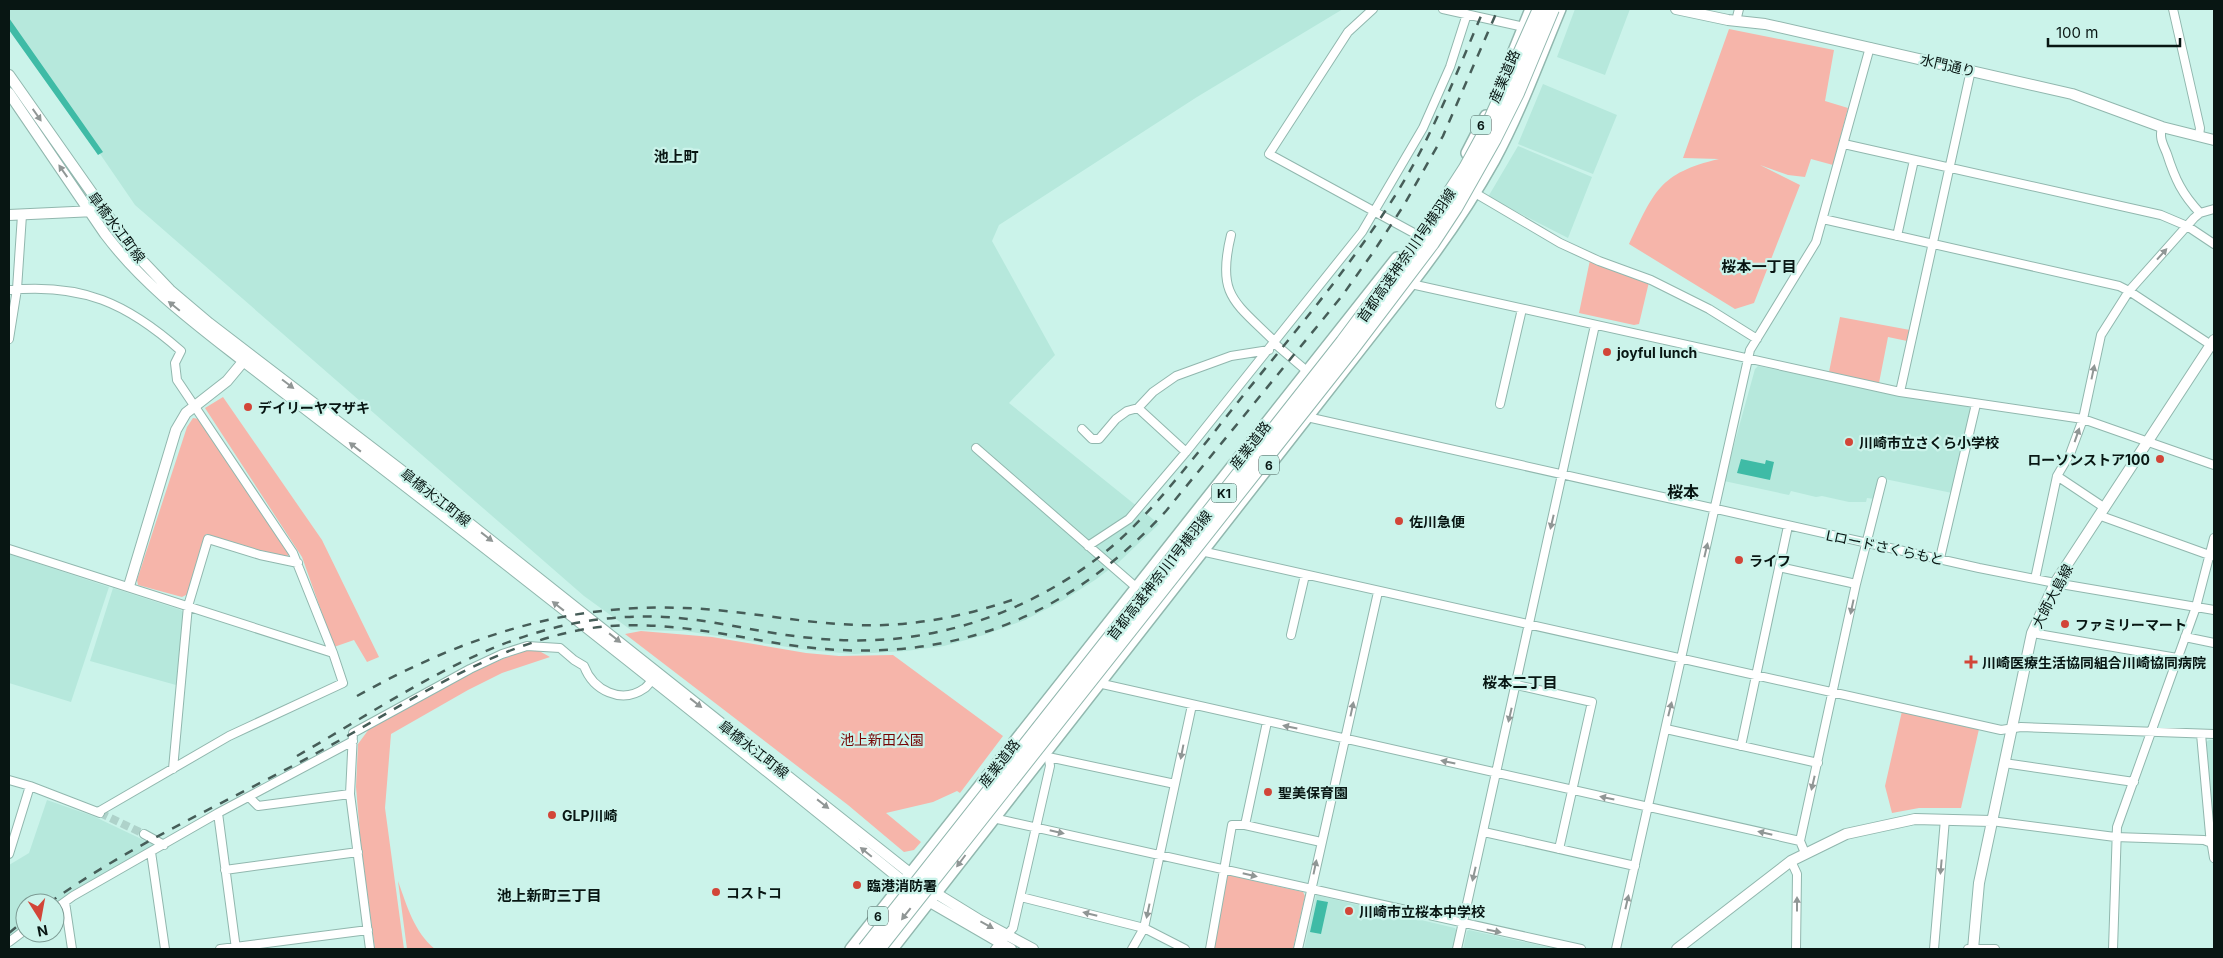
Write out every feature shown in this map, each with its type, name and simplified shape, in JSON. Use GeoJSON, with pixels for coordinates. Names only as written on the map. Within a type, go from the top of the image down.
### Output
{"type":"FeatureCollection","features":[{"type":"Feature","properties":{"kind":"highway","name":"首都高速神奈川1号横羽線"},"geometry":{"type":"LineString","coordinates":[[865,949],[1342,342],[1422,236],[1466,168],[1484,135],[1540,9]]}},
{"type":"Feature","properties":{"kind":"highway","name":"首都高速神奈川1号横羽線"},"geometry":{"type":"LineString","coordinates":[[878,949],[1357,342],[1432,243],[1465,191],[1494,139],[1517,92],[1552,9]]}},
{"type":"Feature","properties":{"kind":"main road","name":"産業道路"},"geometry":{"type":"LineString","coordinates":[[851,949],[1417,234],[1460,165],[1497,94],[1531,9]]}},
{"type":"Feature","properties":{"kind":"main road","name":"産業道路"},"geometry":{"type":"LineString","coordinates":[[892,949],[1411,284],[1475,193],[1514,118],[1560,9]]}},
{"type":"Feature","properties":{"kind":"street"},"geometry":{"type":"LineString","coordinates":[[1373,9],[1348,32],[1268,154],[1438,246]]}},
{"type":"Feature","properties":{"kind":"street"},"geometry":{"type":"LineString","coordinates":[[1443,9],[1524,27]]}},
{"type":"Feature","properties":{"kind":"street","name":"水門通り"},"geometry":{"type":"LineString","coordinates":[[1676,9],[1736,21],[1765,24],[2072,94],[2162,127],[2214,140]]}},
{"type":"Feature","properties":{"kind":"street"},"geometry":{"type":"LineString","coordinates":[[1736,21],[1739,9]]}},
{"type":"Feature","properties":{"kind":"street"},"geometry":{"type":"LineString","coordinates":[[2173,9],[2200,128],[2199,136]]}},
{"type":"Feature","properties":{"kind":"street"},"geometry":{"type":"LineString","coordinates":[[1088,546],[1129,519],[1273,345],[1334,268],[1375,211],[1423,128],[1450,67],[1467,14]]}},
{"type":"Feature","properties":{"kind":"street"},"geometry":{"type":"LineString","coordinates":[[1616,949],[1750,350],[1813,249],[1823,220],[1870,47]]}},
{"type":"Feature","properties":{"kind":"street"},"geometry":{"type":"LineString","coordinates":[[1900,392],[1931,244],[1971,70]]}},
{"type":"Feature","properties":{"kind":"street","name":"皐橋水江町線"},"geometry":{"type":"LineString","coordinates":[[9,75],[132,250],[215,333],[246,358],[435,496],[654,676],[932,898],[997,946],[1012,949]]}},
{"type":"Feature","properties":{"kind":"street","name":"皐橋水江町線"},"geometry":{"type":"LineString","coordinates":[[9,93],[119,252],[170,303],[215,333]]}},
{"type":"Feature","properties":{"kind":"street"},"geometry":{"type":"LineString","coordinates":[[2162,127],[2161,140],[2176,182],[2200,213]]}},
{"type":"Feature","properties":{"kind":"street"},"geometry":{"type":"LineString","coordinates":[[1844,144],[2161,216],[2187,226],[2214,244]]}},
{"type":"Feature","properties":{"kind":"street"},"geometry":{"type":"LineString","coordinates":[[1897,236],[1914,160]]}},
{"type":"Feature","properties":{"kind":"street"},"geometry":{"type":"LineString","coordinates":[[1475,193],[1560,243],[1599,261],[1651,280],[1708,310],[1757,339]]}},
{"type":"Feature","properties":{"kind":"street"},"geometry":{"type":"LineString","coordinates":[[2035,579],[2056,479],[2070,454],[2083,419],[2101,335],[2129,291],[2187,226],[2200,213],[2214,209]]}},
{"type":"Feature","properties":{"kind":"street"},"geometry":{"type":"LineString","coordinates":[[9,215],[103,210]]}},
{"type":"Feature","properties":{"kind":"street"},"geometry":{"type":"LineString","coordinates":[[9,339],[17,289],[22,215]]}},
{"type":"Feature","properties":{"kind":"street"},"geometry":{"type":"LineString","coordinates":[[1823,220],[2118,286],[2213,344]]}},
{"type":"Feature","properties":{"kind":"street"},"geometry":{"type":"LineString","coordinates":[[1231,235],[1225,270],[1230,294],[1273,345],[1330,388]]}},
{"type":"Feature","properties":{"kind":"street"},"geometry":{"type":"LineString","coordinates":[[1411,284],[1748,360],[1900,392],[2083,419],[2214,465]]}},
{"type":"Feature","properties":{"kind":"street"},"geometry":{"type":"LineString","coordinates":[[9,290],[58,290],[83,293],[117,304],[147,322],[181,351],[175,363],[177,380],[298,563],[343,683],[229,736],[99,813],[30,786],[9,780]]}},
{"type":"Feature","properties":{"kind":"street"},"geometry":{"type":"LineString","coordinates":[[1500,404],[1522,309]]}},
{"type":"Feature","properties":{"kind":"street"},"geometry":{"type":"LineString","coordinates":[[1457,949],[1596,325]]}},
{"type":"Feature","properties":{"kind":"street","name":"大師大島線"},"geometry":{"type":"LineString","coordinates":[[1973,949],[1979,884],[2032,633],[2055,584],[2213,344]]}},
{"type":"Feature","properties":{"kind":"street"},"geometry":{"type":"LineString","coordinates":[[1082,429],[1092,439],[1099,439],[1116,419],[1138,408],[1153,392],[1176,376],[1231,356],[1273,345]]}},
{"type":"Feature","properties":{"kind":"street"},"geometry":{"type":"LineString","coordinates":[[129,586],[176,430],[186,413],[227,381],[246,358]]}},
{"type":"Feature","properties":{"kind":"street","name":"皐橋水江町線"},"geometry":{"type":"LineString","coordinates":[[246,358],[393,476],[654,676]]}},
{"type":"Feature","properties":{"kind":"street"},"geometry":{"type":"LineString","coordinates":[[1940,558],[1976,404]]}},
{"type":"Feature","properties":{"kind":"street"},"geometry":{"type":"LineString","coordinates":[[1138,408],[1186,452]]}},
{"type":"Feature","properties":{"kind":"street"},"geometry":{"type":"LineString","coordinates":[[1277,411],[1307,417]]}},
{"type":"Feature","properties":{"kind":"street","name":"Lロードさくらもと"},"geometry":{"type":"LineString","coordinates":[[1307,417],[1788,526],[2055,584],[2214,610]]}},
{"type":"Feature","properties":{"kind":"street"},"geometry":{"type":"LineString","coordinates":[[976,448],[1137,588]]}},
{"type":"Feature","properties":{"kind":"street"},"geometry":{"type":"LineString","coordinates":[[2056,479],[2103,512],[2212,556]]}},
{"type":"Feature","properties":{"kind":"street"},"geometry":{"type":"LineString","coordinates":[[1805,853],[1800,841],[1856,584],[1882,482]]}},
{"type":"Feature","properties":{"kind":"street"},"geometry":{"type":"LineString","coordinates":[[1741,746],[1788,526]]}},
{"type":"Feature","properties":{"kind":"street"},"geometry":{"type":"LineString","coordinates":[[2113,949],[2115,836],[2117,827],[2196,607],[2212,556],[2214,538]]}},
{"type":"Feature","properties":{"kind":"street"},"geometry":{"type":"LineString","coordinates":[[173,769],[188,606],[208,539],[260,555],[298,563]]}},
{"type":"Feature","properties":{"kind":"street"},"geometry":{"type":"LineString","coordinates":[[9,549],[333,653]]}},
{"type":"Feature","properties":{"kind":"street"},"geometry":{"type":"LineString","coordinates":[[1201,551],[2001,730],[2021,727],[2214,734]]}},
{"type":"Feature","properties":{"kind":"street"},"geometry":{"type":"LineString","coordinates":[[1779,567],[1856,584]]}},
{"type":"Feature","properties":{"kind":"street"},"geometry":{"type":"LineString","coordinates":[[1291,635],[1305,575]]}},
{"type":"Feature","properties":{"kind":"street"},"geometry":{"type":"LineString","coordinates":[[1298,949],[1378,592]]}},
{"type":"Feature","properties":{"kind":"street"},"geometry":{"type":"LineString","coordinates":[[2032,633],[2177,658]]}},
{"type":"Feature","properties":{"kind":"street"},"geometry":{"type":"LineString","coordinates":[[2185,637],[2214,643]]}},
{"type":"Feature","properties":{"kind":"street"},"geometry":{"type":"LineString","coordinates":[[370,949],[350,794],[353,733],[470,669],[502,654],[527,646],[560,648],[584,666],[589,678],[608,693],[619,695],[633,693],[645,688],[654,676]]}},
{"type":"Feature","properties":{"kind":"street"},"geometry":{"type":"LineString","coordinates":[[1070,674],[1098,683],[1192,705],[1800,841]]}},
{"type":"Feature","properties":{"kind":"street"},"geometry":{"type":"LineString","coordinates":[[1517,685],[1592,702],[1559,849]]}},
{"type":"Feature","properties":{"kind":"street"},"geometry":{"type":"LineString","coordinates":[[1132,949],[1144,928],[1192,705]]}},
{"type":"Feature","properties":{"kind":"street"},"geometry":{"type":"LineString","coordinates":[[1245,825],[1267,722]]}},
{"type":"Feature","properties":{"kind":"street"},"geometry":{"type":"LineString","coordinates":[[1666,730],[1818,763]]}},
{"type":"Feature","properties":{"kind":"street"},"geometry":{"type":"LineString","coordinates":[[2202,734],[2214,858]]}},
{"type":"Feature","properties":{"kind":"street"},"geometry":{"type":"LineString","coordinates":[[72,949],[65,902],[218,813],[250,798],[353,741]]}},
{"type":"Feature","properties":{"kind":"street"},"geometry":{"type":"LineString","coordinates":[[1046,754],[1175,784]]}},
{"type":"Feature","properties":{"kind":"street"},"geometry":{"type":"LineString","coordinates":[[997,946],[1008,936],[1013,928],[1021,898],[1050,766],[1046,754]]}},
{"type":"Feature","properties":{"kind":"street"},"geometry":{"type":"LineString","coordinates":[[2004,763],[2134,782]]}},
{"type":"Feature","properties":{"kind":"street"},"geometry":{"type":"LineString","coordinates":[[9,854],[30,786]]}},
{"type":"Feature","properties":{"kind":"street"},"geometry":{"type":"LineString","coordinates":[[250,798],[258,806],[350,794]]}},
{"type":"Feature","properties":{"kind":"street"},"geometry":{"type":"LineString","coordinates":[[218,813],[236,948]]}},
{"type":"Feature","properties":{"kind":"street"},"geometry":{"type":"LineString","coordinates":[[993,818],[1581,949]]}},
{"type":"Feature","properties":{"kind":"street"},"geometry":{"type":"LineString","coordinates":[[1677,949],[1791,860],[1846,834],[1861,829],[1915,819],[1945,819],[1991,821],[2115,836],[2204,840],[2213,843]]}},
{"type":"Feature","properties":{"kind":"street"},"geometry":{"type":"LineString","coordinates":[[1934,949],[1945,819]]}},
{"type":"Feature","properties":{"kind":"street"},"geometry":{"type":"LineString","coordinates":[[1210,949],[1232,825],[1245,825],[1321,842]]}},
{"type":"Feature","properties":{"kind":"street"},"geometry":{"type":"LineString","coordinates":[[1484,832],[1636,866]]}},
{"type":"Feature","properties":{"kind":"street"},"geometry":{"type":"LineString","coordinates":[[144,834],[164,845]]}},
{"type":"Feature","properties":{"kind":"street"},"geometry":{"type":"LineString","coordinates":[[151,852],[165,949]]}},
{"type":"Feature","properties":{"kind":"street"},"geometry":{"type":"LineString","coordinates":[[225,870],[358,852]]}},
{"type":"Feature","properties":{"kind":"street"},"geometry":{"type":"LineString","coordinates":[[1791,860],[1796,874],[1796,949]]}},
{"type":"Feature","properties":{"kind":"street","name":"皐橋水江町線"},"geometry":{"type":"LineString","coordinates":[[932,898],[1033,949]]}},
{"type":"Feature","properties":{"kind":"street"},"geometry":{"type":"LineString","coordinates":[[1021,898],[1144,928],[1184,949]]}},
{"type":"Feature","properties":{"kind":"street"},"geometry":{"type":"LineString","coordinates":[[220,949],[368,930]]}},
{"type":"Feature","properties":{"kind":"street"},"geometry":{"type":"LineString","coordinates":[[1968,949],[1995,949]]}},
{"type":"Feature","properties":{"kind":"shaded area"},"geometry":{"type":"Polygon","coordinates":[[[9,9],[1343,9],[1197,97],[999,225],[992,241],[1055,355],[1009,403],[1159,524],[1119,562],[1095,580],[1062,601],[1025,620],[984,635],[944,646],[906,651],[854,654],[807,650],[685,631],[631,630],[584,596],[135,205],[9,21],[9,9]]]}},
{"type":"Feature","properties":{"kind":"shaded area"},"geometry":{"type":"Polygon","coordinates":[[[1575,9],[1630,9],[1605,75],[1557,57],[1575,9]]]}},
{"type":"Feature","properties":{"kind":"shaded area"},"geometry":{"type":"Polygon","coordinates":[[[9,18],[103,152],[98,155],[9,30],[9,18]]]}},
{"type":"Feature","properties":{"kind":"shaded area"},"geometry":{"type":"Polygon","coordinates":[[[1543,84],[1617,115],[1593,174],[1518,144],[1543,84]]]}},
{"type":"Feature","properties":{"kind":"shaded area"},"geometry":{"type":"Polygon","coordinates":[[[1518,146],[1592,177],[1568,238],[1488,197],[1518,146]]]}},
{"type":"Feature","properties":{"kind":"shaded area","name":"川崎市立さくら小学校"},"geometry":{"type":"Polygon","coordinates":[[[1758,366],[1899,395],[1971,407],[1952,493],[1880,478],[1875,499],[1867,498],[1866,502],[1849,502],[1791,491],[1789,495],[1724,481],[1755,369],[1758,366]]]}},
{"type":"Feature","properties":{"kind":"shaded area"},"geometry":{"type":"Polygon","coordinates":[[[1741,459],[1765,464],[1766,460],[1774,462],[1770,480],[1737,473],[1741,459]]]}},
{"type":"Feature","properties":{"kind":"shaded area"},"geometry":{"type":"Polygon","coordinates":[[[9,554],[109,587],[71,702],[9,683],[9,554]]]}},
{"type":"Feature","properties":{"kind":"shaded area"},"geometry":{"type":"Polygon","coordinates":[[[113,588],[181,610],[185,615],[176,685],[90,661],[113,588]]]}},
{"type":"Feature","properties":{"kind":"shaded area"},"geometry":{"type":"Polygon","coordinates":[[[2209,740],[2214,740],[2214,829],[2205,743],[2209,740]]]}},
{"type":"Feature","properties":{"kind":"shaded area"},"geometry":{"type":"Polygon","coordinates":[[[47,800],[93,816],[154,845],[65,896],[65,893],[15,893],[15,932],[9,937],[9,865],[29,853],[47,800]]]}},
{"type":"Feature","properties":{"kind":"shaded area","name":"川崎市立桜本中学校"},"geometry":{"type":"Polygon","coordinates":[[[1316,895],[1455,928],[1457,932],[1453,949],[1304,949],[1316,895]]]}},
{"type":"Feature","properties":{"kind":"shaded area"},"geometry":{"type":"Polygon","coordinates":[[[1317,900],[1328,902],[1321,934],[1310,932],[1317,900]]]}},
{"type":"Feature","properties":{"kind":"shaded area"},"geometry":{"type":"Polygon","coordinates":[[[1467,931],[1556,949],[1463,949],[1467,931]]]}},
{"type":"Feature","properties":{"kind":"green space"},"geometry":{"type":"Polygon","coordinates":[[[1729,29],[1834,50],[1825,101],[1848,108],[1833,165],[1811,159],[1805,177],[1788,175],[1760,165],[1800,185],[1754,303],[1735,309],[1629,244],[1645,211],[1661,187],[1683,171],[1719,159],[1683,158],[1729,29]]]}},
{"type":"Feature","properties":{"kind":"green space"},"geometry":{"type":"Polygon","coordinates":[[[1590,260],[1649,282],[1639,324],[1634,325],[1579,313],[1590,260]]]}},
{"type":"Feature","properties":{"kind":"green space"},"geometry":{"type":"Polygon","coordinates":[[[1840,317],[1910,330],[1907,341],[1888,337],[1879,383],[1829,372],[1840,317]]]}},
{"type":"Feature","properties":{"kind":"green space"},"geometry":{"type":"Polygon","coordinates":[[[223,397],[322,540],[379,657],[367,662],[354,640],[334,647],[302,557],[205,408],[223,397]]]}},
{"type":"Feature","properties":{"kind":"green space"},"geometry":{"type":"Polygon","coordinates":[[[193,418],[199,419],[290,554],[285,558],[206,534],[188,594],[182,597],[138,585],[137,580],[187,427],[193,418]]]}},
{"type":"Feature","properties":{"kind":"green space","name":"池上新田公園"},"geometry":{"type":"Polygon","coordinates":[[[641,631],[712,637],[806,653],[839,656],[893,655],[1003,736],[960,793],[957,791],[933,802],[886,813],[921,842],[914,850],[904,852],[848,805],[625,634],[641,631]]]}},
{"type":"Feature","properties":{"kind":"green space"},"geometry":{"type":"Polygon","coordinates":[[[532,647],[550,657],[502,673],[391,734],[385,808],[404,949],[375,949],[361,847],[356,787],[358,744],[369,729],[469,673],[532,647]]]}},
{"type":"Feature","properties":{"kind":"green space"},"geometry":{"type":"Polygon","coordinates":[[[1902,711],[1979,729],[1961,808],[1919,808],[1892,813],[1885,786],[1902,711]]]}},
{"type":"Feature","properties":{"kind":"green space"},"geometry":{"type":"Polygon","coordinates":[[[1229,875],[1303,892],[1305,896],[1293,949],[1214,949],[1226,878],[1229,875]]]}},
{"type":"Feature","properties":{"kind":"green space"},"geometry":{"type":"Polygon","coordinates":[[[398,881],[416,927],[435,949],[407,949],[398,881]]]}},
{"type":"Feature","properties":{"kind":"tunnel"},"geometry":{"type":"LineString","coordinates":[[100,813],[144,834]]}},
{"type":"Feature","properties":{"kind":"railway"},"geometry":{"type":"LineString","coordinates":[[297,756],[384,704],[470,658],[515,640],[562,626],[611,618],[664,617],[710,622],[802,637],[835,640],[884,640],[916,636],[974,622],[1002,612],[1056,586],[1105,552],[1143,517],[1189,464],[1351,260],[1389,205],[1418,156],[1448,94],[1484,9]]}},
{"type":"Feature","properties":{"kind":"railway"},"geometry":{"type":"LineString","coordinates":[[64,893],[145,843],[313,755],[442,682],[509,651],[544,639],[580,630],[605,626],[631,625],[707,631],[782,644],[839,650],[892,650],[944,643],[992,630],[1039,610],[1083,584],[1125,551],[1166,511],[1342,296],[1404,205],[1443,136],[1498,9]]}},
{"type":"Feature","properties":{"kind":"railway"},"geometry":{"type":"LineString","coordinates":[[357,696],[396,675],[475,641],[514,628],[555,618],[597,611],[640,608],[706,609],[835,624],[877,625],[936,620],[1012,600]]}},
{"type":"Feature","properties":{"kind":"railway"},"geometry":{"type":"LineString","coordinates":[[9,933],[15,928]]}},
{"type":"Feature","properties":{"kind":"place","name":"joyful lunch"},"geometry":{"type":"Point","coordinates":[1607,352]}},
{"type":"Feature","properties":{"kind":"place","name":"デイリーヤマザキ"},"geometry":{"type":"Point","coordinates":[248,407]}},
{"type":"Feature","properties":{"kind":"place","name":"川崎市立さくら小学校"},"geometry":{"type":"Point","coordinates":[1849,442]}},
{"type":"Feature","properties":{"kind":"place","name":"ローソンストア100"},"geometry":{"type":"Point","coordinates":[2160,459]}},
{"type":"Feature","properties":{"kind":"place","name":"佐川急便"},"geometry":{"type":"Point","coordinates":[1399,521]}},
{"type":"Feature","properties":{"kind":"place","name":"ライフ"},"geometry":{"type":"Point","coordinates":[1739,560]}},
{"type":"Feature","properties":{"kind":"place","name":"ファミリーマート"},"geometry":{"type":"Point","coordinates":[2065,624]}},
{"type":"Feature","properties":{"kind":"place","name":"川崎医療生活協同組合川崎協同病院"},"geometry":{"type":"Point","coordinates":[1971,662]}},
{"type":"Feature","properties":{"kind":"place","name":"聖美保育園"},"geometry":{"type":"Point","coordinates":[1268,792]}},
{"type":"Feature","properties":{"kind":"place","name":"GLP川崎"},"geometry":{"type":"Point","coordinates":[552,815]}},
{"type":"Feature","properties":{"kind":"place","name":"臨港消防署"},"geometry":{"type":"Point","coordinates":[857,885]}},
{"type":"Feature","properties":{"kind":"place","name":"コストコ"},"geometry":{"type":"Point","coordinates":[716,892]}},
{"type":"Feature","properties":{"kind":"place","name":"川崎市立桜本中学校"},"geometry":{"type":"Point","coordinates":[1349,911]}},
{"type":"Feature","properties":{"kind":"district","name":"池上町"},"geometry":{"type":"Point","coordinates":[676,156]}},
{"type":"Feature","properties":{"kind":"district","name":"桜本一丁目"},"geometry":{"type":"Point","coordinates":[1759,266]}},
{"type":"Feature","properties":{"kind":"district","name":"桜本"},"geometry":{"type":"Point","coordinates":[1683,492]}},
{"type":"Feature","properties":{"kind":"district","name":"桜本二丁目"},"geometry":{"type":"Point","coordinates":[1520,682]}},
{"type":"Feature","properties":{"kind":"district","name":"池上新町三丁目"},"geometry":{"type":"Point","coordinates":[549,895]}}]}
